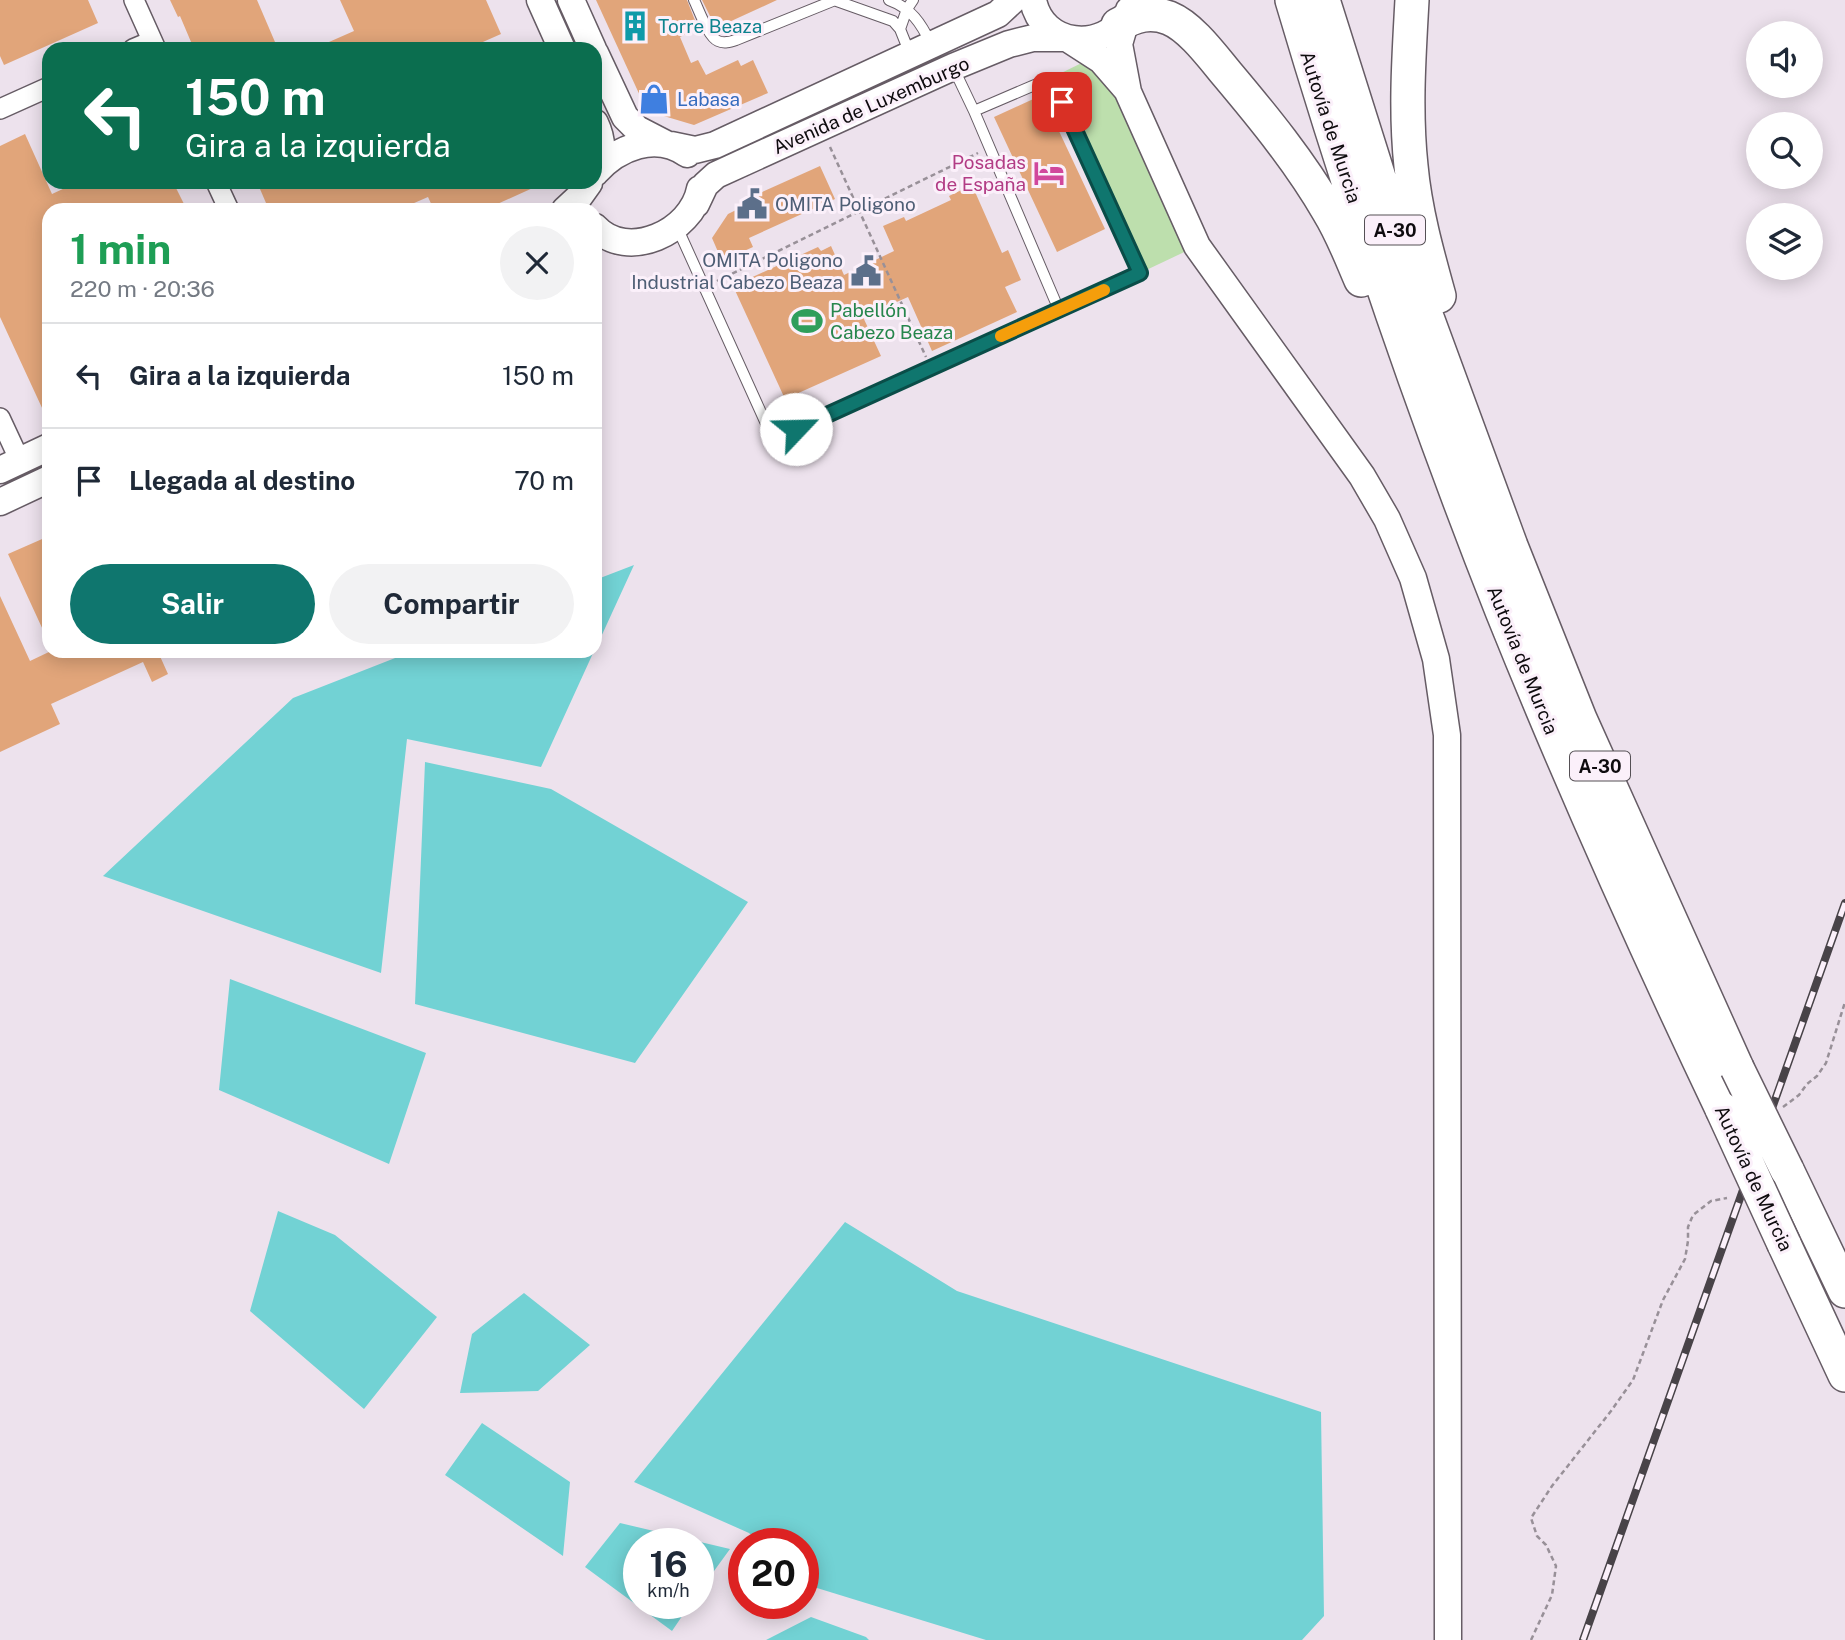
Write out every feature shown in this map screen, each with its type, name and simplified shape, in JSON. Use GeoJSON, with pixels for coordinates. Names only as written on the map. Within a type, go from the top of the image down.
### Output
{"type":"FeatureCollection","features":[{"type":"Feature","properties":{"kind":"highway","name":"Autovía de Murcia"},"geometry":{"type":"LineString","coordinates":[[1292,0],[1398,329],[1466,518],[1542,709],[1639,933],[1845,1375]]}},
{"type":"Feature","properties":{"kind":"highway","name":"Autovía de Murcia"},"geometry":{"type":"LineString","coordinates":[[1323,0],[1400,244],[1511,546],[1580,719],[1737,1068],[1845,1291]]}},
{"type":"Feature","properties":{"kind":"highway"},"geometry":{"type":"LineString","coordinates":[[1412,0],[1408,65],[1411,167],[1418,213],[1430,262],[1476,411],[1478,457]]}},
{"type":"Feature","properties":{"kind":"highway"},"geometry":{"type":"LineString","coordinates":[[1129,11],[1135,16],[1146,13],[1171,19],[1185,28],[1212,56],[1265,119],[1303,170],[1331,215],[1369,296],[1398,329]]}},
{"type":"Feature","properties":{"kind":"main road"},"geometry":{"type":"LineString","coordinates":[[540,0],[559,42]]}},
{"type":"Feature","properties":{"kind":"main road"},"geometry":{"type":"LineString","coordinates":[[571,0],[590,42]]}},
{"type":"Feature","properties":{"kind":"main road","name":"Avenida de Luxemburgo"},"geometry":{"type":"LineString","coordinates":[[670,145],[695,150],[710,147],[920,49],[1028,3],[1041,21],[1067,39]]}},
{"type":"Feature","properties":{"kind":"main road"},"geometry":{"type":"LineString","coordinates":[[1129,11],[1119,44],[1128,92],[1196,246],[1362,476],[1387,519],[1413,578],[1436,659],[1447,735],[1448,1640]]}},
{"type":"Feature","properties":{"kind":"main road","name":"Avenida de Luxemburgo"},"geometry":{"type":"LineString","coordinates":[[677,226],[688,217],[705,185],[722,172],[953,67],[1020,41],[1099,36],[1129,11]]}},
{"type":"Feature","properties":{"kind":"main road"},"geometry":{"type":"LineString","coordinates":[[1067,39],[1101,60],[1128,92]]}},
{"type":"Feature","properties":{"kind":"main road"},"geometry":{"type":"LineString","coordinates":[[602,69],[623,115],[636,129],[690,157],[700,179],[696,204]]}},
{"type":"Feature","properties":{"kind":"main road"},"geometry":{"type":"LineString","coordinates":[[602,167],[623,150],[648,143],[670,145]]}},
{"type":"Feature","properties":{"kind":"main road"},"geometry":{"type":"LineString","coordinates":[[573,203],[584,189]]}},
{"type":"Feature","properties":{"kind":"main road"},"geometry":{"type":"LineString","coordinates":[[602,235],[637,242],[677,226]]}},
{"type":"Feature","properties":{"kind":"main road"},"geometry":{"type":"LineString","coordinates":[[10,465],[42,450]]}},
{"type":"Feature","properties":{"kind":"main road"},"geometry":{"type":"LineString","coordinates":[[10,465],[40,483]]}},
{"type":"Feature","properties":{"kind":"main road"},"geometry":{"type":"LineString","coordinates":[[0,502],[40,483]]}},
{"type":"Feature","properties":{"kind":"street"},"geometry":{"type":"LineString","coordinates":[[134,0],[153,42]]}},
{"type":"Feature","properties":{"kind":"street"},"geometry":{"type":"LineString","coordinates":[[0,109],[42,90]]}},
{"type":"Feature","properties":{"kind":"street"},"geometry":{"type":"LineString","coordinates":[[0,418],[10,465]]}},
{"type":"Feature","properties":{"kind":"lane"},"geometry":{"type":"LineString","coordinates":[[694,0],[712,36],[726,43],[834,0],[892,21],[920,49]]}},
{"type":"Feature","properties":{"kind":"lane"},"geometry":{"type":"LineString","coordinates":[[889,0],[910,4]]}},
{"type":"Feature","properties":{"kind":"lane"},"geometry":{"type":"LineString","coordinates":[[900,29],[910,4]]}},
{"type":"Feature","properties":{"kind":"lane"},"geometry":{"type":"LineString","coordinates":[[910,4],[912,13],[923,27],[920,49]]}},
{"type":"Feature","properties":{"kind":"lane"},"geometry":{"type":"LineString","coordinates":[[953,67],[1059,310]]}},
{"type":"Feature","properties":{"kind":"lane"},"geometry":{"type":"LineString","coordinates":[[677,226],[773,439],[1140,273],[1051,78],[974,111]]}},
{"type":"Feature","properties":{"kind":"path"},"geometry":{"type":"LineString","coordinates":[[830,147],[931,368]]}},
{"type":"Feature","properties":{"kind":"path"},"geometry":{"type":"LineString","coordinates":[[705,287],[990,147]]}},
{"type":"Feature","properties":{"kind":"path"},"geometry":{"type":"LineString","coordinates":[[1783,1107],[1799,1095],[1826,1063],[1845,1002]]}},
{"type":"Feature","properties":{"kind":"path"},"geometry":{"type":"LineString","coordinates":[[1531,1640],[1552,1595],[1556,1566],[1546,1545],[1537,1536],[1531,1518],[1552,1486],[1633,1380],[1663,1300],[1685,1259],[1688,1227],[1693,1215],[1711,1201],[1727,1198]]}},
{"type":"Feature","properties":{"kind":"green space"},"geometry":{"type":"Polygon","coordinates":[[[1096,56],[1197,246],[1140,273],[1051,78],[1096,56]]]}},
{"type":"Feature","properties":{"kind":"water"},"geometry":{"type":"Polygon","coordinates":[[[634,565],[602,635],[602,577],[634,565]]]}},
{"type":"Feature","properties":{"kind":"water"},"geometry":{"type":"Polygon","coordinates":[[[395,658],[591,658],[541,767],[407,739],[381,973],[103,876],[293,698],[395,658]]]}},
{"type":"Feature","properties":{"kind":"water"},"geometry":{"type":"Polygon","coordinates":[[[425,762],[551,789],[748,902],[635,1063],[415,1004],[425,762]]]}},
{"type":"Feature","properties":{"kind":"water"},"geometry":{"type":"Polygon","coordinates":[[[230,979],[426,1053],[389,1164],[219,1090],[230,979]]]}},
{"type":"Feature","properties":{"kind":"water"},"geometry":{"type":"Polygon","coordinates":[[[278,1211],[335,1235],[437,1317],[364,1409],[250,1311],[278,1211]]]}},
{"type":"Feature","properties":{"kind":"water"},"geometry":{"type":"Polygon","coordinates":[[[845,1222],[957,1291],[1321,1412],[1324,1616],[1302,1640],[986,1640],[819,1589],[819,1528],[738,1528],[634,1482],[845,1222]]]}},
{"type":"Feature","properties":{"kind":"water"},"geometry":{"type":"Polygon","coordinates":[[[524,1293],[590,1345],[538,1391],[460,1393],[472,1334],[524,1293]]]}},
{"type":"Feature","properties":{"kind":"water"},"geometry":{"type":"Polygon","coordinates":[[[482,1423],[570,1482],[563,1556],[445,1475],[482,1423]]]}},
{"type":"Feature","properties":{"kind":"water"},"geometry":{"type":"Polygon","coordinates":[[[620,1523],[641,1528],[623,1528],[623,1595],[585,1567],[620,1523]]]}},
{"type":"Feature","properties":{"kind":"water"},"geometry":{"type":"Polygon","coordinates":[[[714,1545],[728,1549],[714,1571],[714,1545]]]}},
{"type":"Feature","properties":{"kind":"water"},"geometry":{"type":"Polygon","coordinates":[[[656,1619],[680,1619],[672,1631],[656,1619]]]}},
{"type":"Feature","properties":{"kind":"water"},"geometry":{"type":"Polygon","coordinates":[[[807,1619],[816,1619],[869,1640],[766,1640],[807,1619]]]}},
{"type":"Feature","properties":{"kind":"building"},"geometry":{"type":"Polygon","coordinates":[[[0,0],[88,0],[98,23],[55,42],[42,42],[42,48],[4,65],[0,56],[0,0]]]}},
{"type":"Feature","properties":{"kind":"building"},"geometry":{"type":"Polygon","coordinates":[[[170,0],[257,0],[275,42],[191,42],[180,16],[178,17],[170,0]]]}},
{"type":"Feature","properties":{"kind":"building"},"geometry":{"type":"Polygon","coordinates":[[[340,0],[486,0],[501,34],[483,42],[329,42],[354,31],[340,0]]]}},
{"type":"Feature","properties":{"kind":"building"},"geometry":{"type":"Polygon","coordinates":[[[596,0],[687,0],[698,28],[680,37],[691,63],[698,60],[706,75],[738,60],[741,66],[753,60],[768,93],[694,125],[647,111],[596,0]]]}},
{"type":"Feature","properties":{"kind":"building"},"geometry":{"type":"Polygon","coordinates":[[[702,0],[777,0],[716,28],[702,0]]]}},
{"type":"Feature","properties":{"kind":"building","name":"Posadas de España"},"geometry":{"type":"Polygon","coordinates":[[[1042,95],[1105,229],[1057,252],[994,117],[1042,95]]]}},
{"type":"Feature","properties":{"kind":"building"},"geometry":{"type":"Polygon","coordinates":[[[25,134],[42,172],[42,189],[50,189],[52,194],[63,189],[176,189],[184,203],[42,203],[42,408],[0,317],[0,146],[25,134]]]}},
{"type":"Feature","properties":{"kind":"building"},"geometry":{"type":"Polygon","coordinates":[[[820,166],[835,199],[749,238],[753,247],[722,261],[712,238],[728,214],[742,207],[740,202],[820,166]]]}},
{"type":"Feature","properties":{"kind":"building"},"geometry":{"type":"Polygon","coordinates":[[[972,185],[1002,253],[1008,250],[1021,280],[1005,287],[1017,312],[932,351],[908,297],[863,317],[881,356],[785,399],[733,286],[818,247],[821,251],[831,246],[844,275],[894,251],[883,226],[904,217],[906,221],[951,200],[949,196],[972,185]]]}},
{"type":"Feature","properties":{"kind":"building"},"geometry":{"type":"Polygon","coordinates":[[[260,189],[530,189],[500,203],[431,203],[428,197],[414,203],[266,203],[260,189]]]}},
{"type":"Feature","properties":{"kind":"building"},"geometry":{"type":"Polygon","coordinates":[[[42,539],[42,628],[8,554],[42,539]]]}},
{"type":"Feature","properties":{"kind":"building"},"geometry":{"type":"Polygon","coordinates":[[[0,596],[30,661],[42,655],[42,658],[161,658],[168,674],[152,682],[143,662],[51,704],[60,724],[0,752],[0,596]]]}},
{"type":"Feature","properties":{"kind":"railway"},"geometry":{"type":"LineString","coordinates":[[1583,1640],[1845,903]]}},
{"type":"Feature","properties":{"kind":"slow traffic"},"geometry":{"type":"LineString","coordinates":[[1001,336],[1104,290]]}},
{"type":"Feature","properties":{"kind":"place","name":"Torre Beaza"},"geometry":{"type":"Point","coordinates":[635,26]}},
{"type":"Feature","properties":{"kind":"place","name":"Labasa"},"geometry":{"type":"Point","coordinates":[654,99]}},
{"type":"Feature","properties":{"kind":"place","name":"Posadas de España"},"geometry":{"type":"Point","coordinates":[1049,173]}},
{"type":"Feature","properties":{"kind":"place","name":"OMITA Poligono"},"geometry":{"type":"Point","coordinates":[752,204]}},
{"type":"Feature","properties":{"kind":"place","name":"OMITA Poligono Industrial Cabezo Beaza"},"geometry":{"type":"Point","coordinates":[866,271]}},
{"type":"Feature","properties":{"kind":"place","name":"Pabellón Cabezo Beaza"},"geometry":{"type":"Point","coordinates":[807,321]}},
{"type":"Feature","properties":{"kind":"route"},"geometry":{"type":"LineString","coordinates":[[796,429],[1140,273],[1062,102]]}}]}
